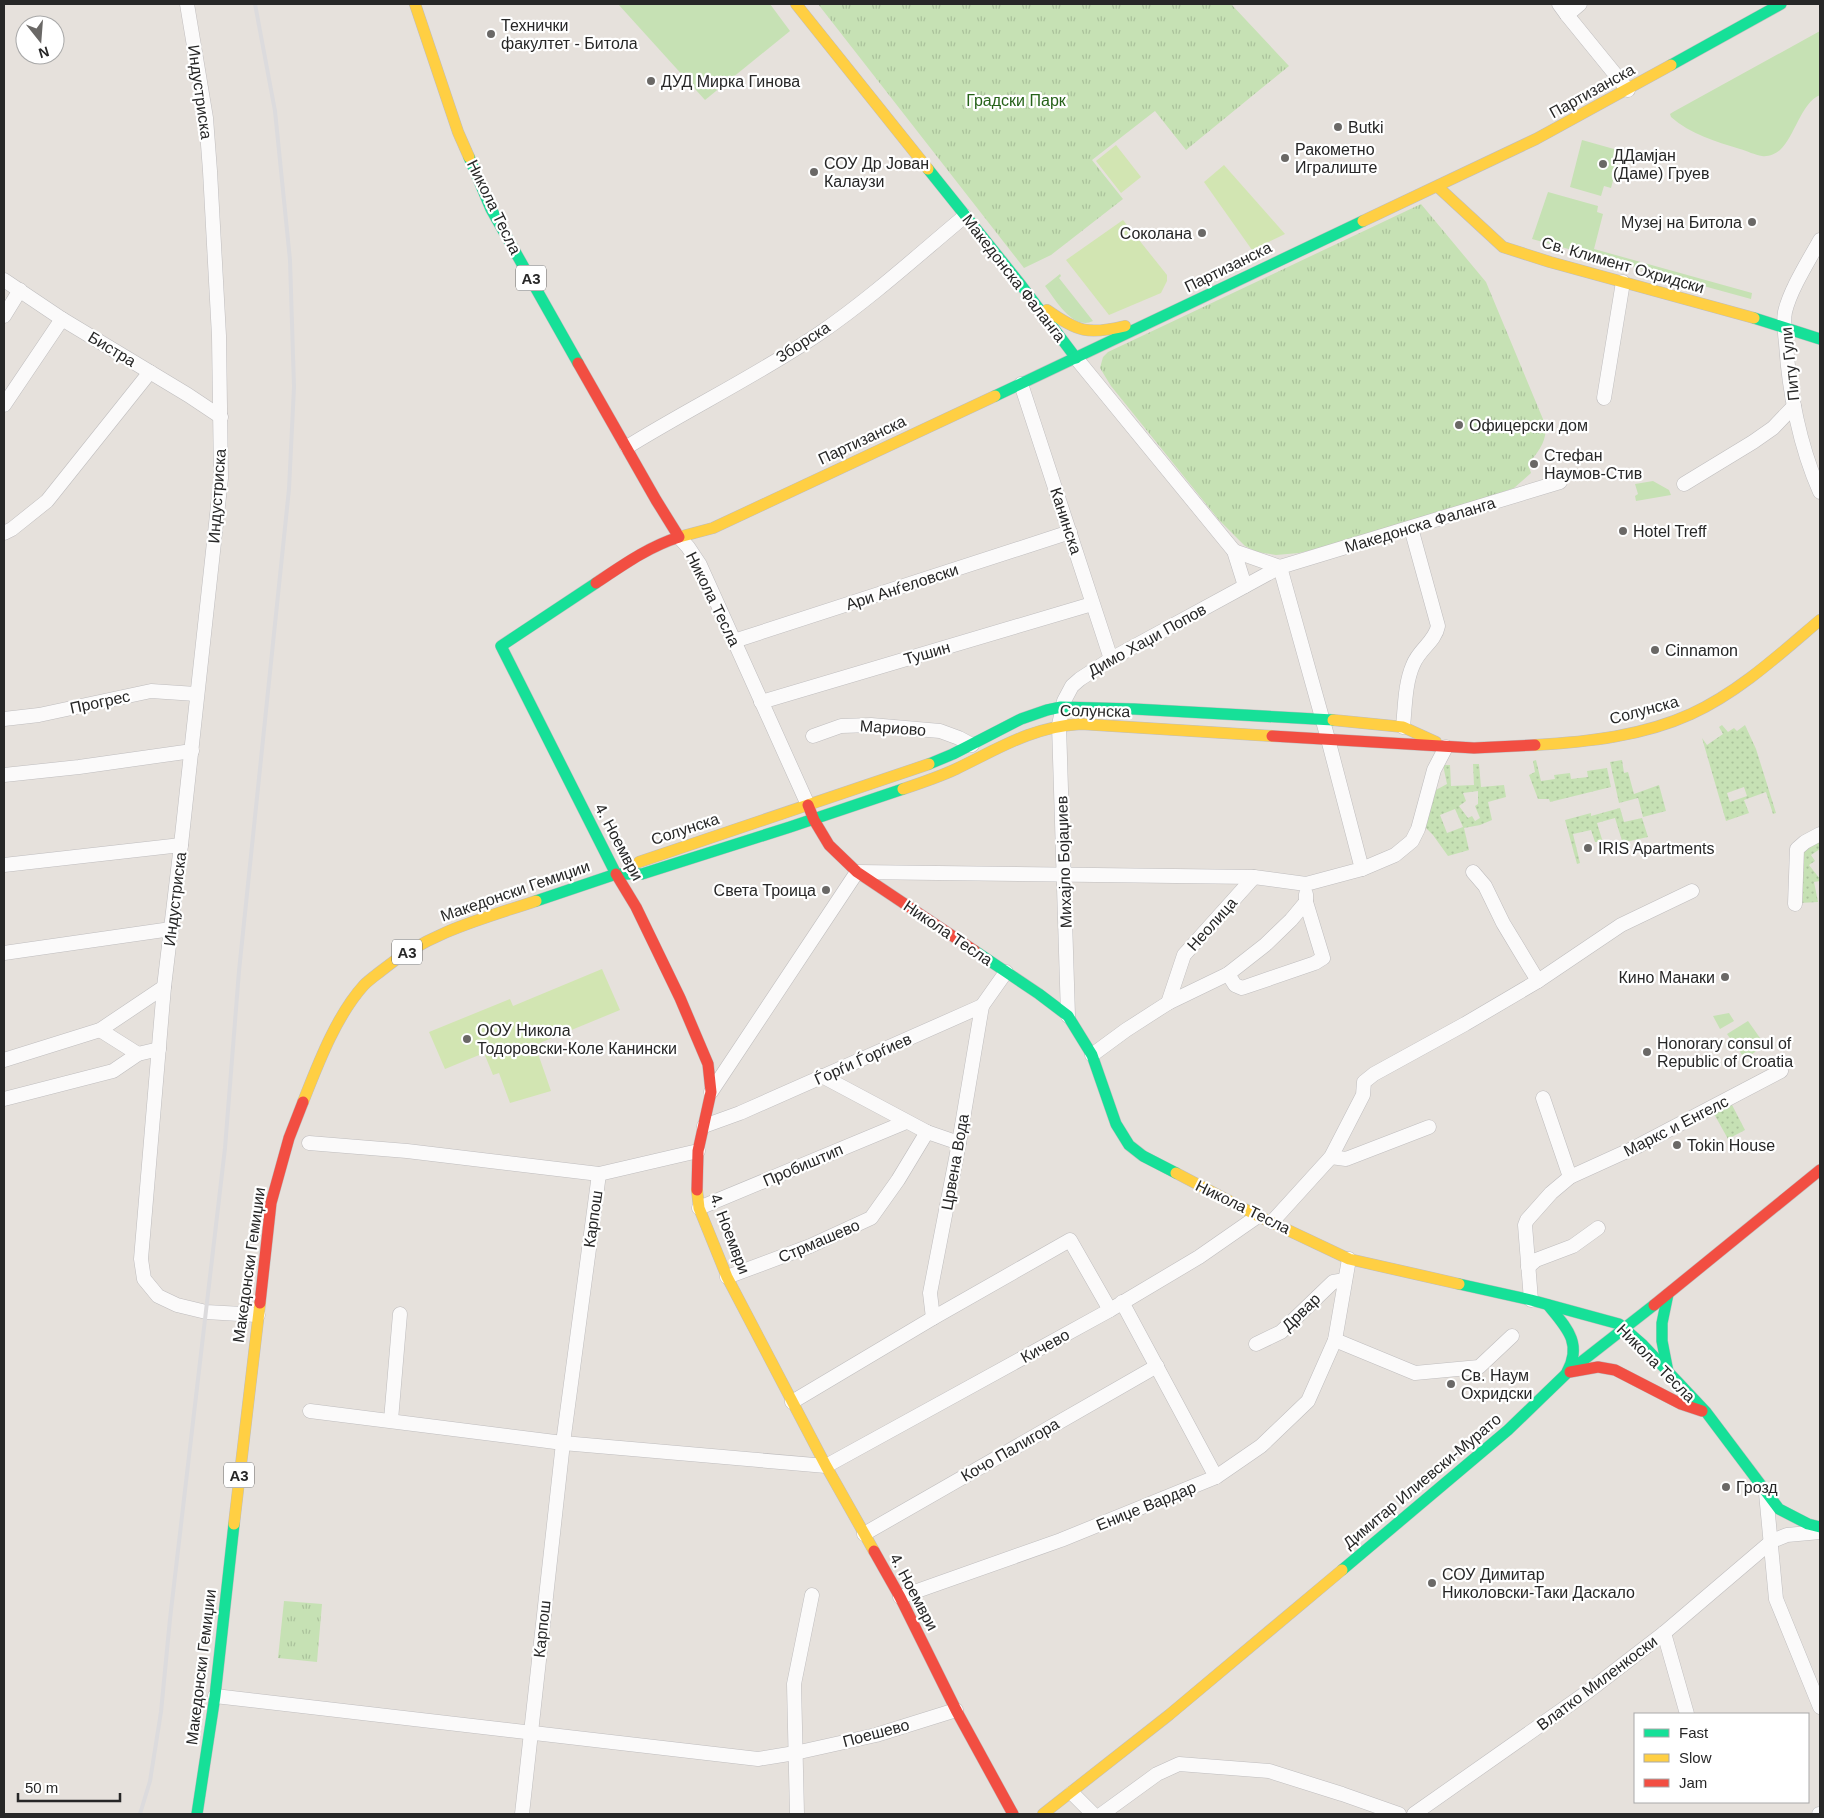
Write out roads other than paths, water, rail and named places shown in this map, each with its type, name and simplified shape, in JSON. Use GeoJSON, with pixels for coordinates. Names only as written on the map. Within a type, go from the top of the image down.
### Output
{"type":"FeatureCollection","features":[{"type":"Feature","properties":{"kind":"street","name":"Индустриска"},"geometry":{"type":"LineString","coordinates":[[187,4],[206,118],[210,171],[216,261],[221,478],[196,694],[192,751],[164,987],[140,1259],[144,1279],[158,1296],[177,1305],[206,1312],[258,1315]]}},
{"type":"Feature","properties":{"kind":"street","name":"Никола Тесла"},"geometry":{"type":"LineString","coordinates":[[414,4],[458,132],[491,209],[656,500],[679,537],[700,565],[814,820],[829,845],[857,872],[1068,1016],[1092,1055],[1116,1124],[1129,1145],[1156,1164],[1258,1216],[1349,1259],[1531,1300],[1614,1321],[1625,1328],[1706,1412],[1766,1492],[1772,1540],[1776,1599],[1820,1707]]}},
{"type":"Feature","properties":{"kind":"street","name":"Македонска Фаланга"},"geometry":{"type":"LineString","coordinates":[[796,4],[1031,298],[1076,358],[1234,551],[1245,586],[1280,567],[1560,482]]}},
{"type":"Feature","properties":{"kind":"street"},"geometry":{"type":"LineString","coordinates":[[1580,4],[1563,10],[1628,90]]}},
{"type":"Feature","properties":{"kind":"street","name":"Партизанска"},"geometry":{"type":"LineString","coordinates":[[679,537],[713,528],[1438,187],[1536,139],[1628,90],[1780,4]]}},
{"type":"Feature","properties":{"kind":"street","name":"Св. Климент Охридски"},"geometry":{"type":"LineString","coordinates":[[1438,187],[1503,247],[1785,327],[1820,339]]}},
{"type":"Feature","properties":{"kind":"street","name":"Зборска"},"geometry":{"type":"LineString","coordinates":[[627,448],[723,393],[820,333],[965,216]]}},
{"type":"Feature","properties":{"kind":"street","name":"Питу Гули"},"geometry":{"type":"LineString","coordinates":[[1820,240],[1787,306],[1785,327],[1794,406],[1808,458],[1820,492]]}},
{"type":"Feature","properties":{"kind":"street","name":"Бистра"},"geometry":{"type":"LineString","coordinates":[[4,280],[62,319],[221,417]]}},
{"type":"Feature","properties":{"kind":"street"},"geometry":{"type":"LineString","coordinates":[[1604,398],[1623,282]]}},
{"type":"Feature","properties":{"kind":"street"},"geometry":{"type":"LineString","coordinates":[[4,316],[20,290]]}},
{"type":"Feature","properties":{"kind":"street"},"geometry":{"type":"LineString","coordinates":[[1031,298],[1065,323],[1086,332],[1102,331],[1165,315]]}},
{"type":"Feature","properties":{"kind":"street"},"geometry":{"type":"LineString","coordinates":[[4,405],[62,319]]}},
{"type":"Feature","properties":{"kind":"street"},"geometry":{"type":"LineString","coordinates":[[4,533],[12,529],[47,501],[150,372]]}},
{"type":"Feature","properties":{"kind":"street","name":"Канинска"},"geometry":{"type":"LineString","coordinates":[[1021,384],[1111,659]]}},
{"type":"Feature","properties":{"kind":"street"},"geometry":{"type":"LineString","coordinates":[[1684,484],[1773,428],[1794,406]]}},
{"type":"Feature","properties":{"kind":"street"},"geometry":{"type":"LineString","coordinates":[[1403,727],[1409,677],[1413,664],[1420,652],[1436,635],[1438,626],[1411,528]]}},
{"type":"Feature","properties":{"kind":"street","name":"Ари Анѓеловски"},"geometry":{"type":"LineString","coordinates":[[734,641],[1070,532]]}},
{"type":"Feature","properties":{"kind":"street","name":"4. Ноември"},"geometry":{"type":"LineString","coordinates":[[679,537],[646,550],[501,646],[616,874],[636,907],[703,1050],[708,1064],[711,1092],[698,1151],[696,1184],[699,1208],[727,1277],[826,1466],[900,1598],[956,1710],[1013,1814]]}},
{"type":"Feature","properties":{"kind":"street"},"geometry":{"type":"LineString","coordinates":[[1234,551],[1280,567],[1362,869]]}},
{"type":"Feature","properties":{"kind":"street","name":"Димо Хаџи Попов"},"geometry":{"type":"LineString","coordinates":[[1061,707],[1072,686],[1080,679],[1111,659],[1245,586]]}},
{"type":"Feature","properties":{"kind":"street","name":"Тушин"},"geometry":{"type":"LineString","coordinates":[[762,702],[1092,604]]}},
{"type":"Feature","properties":{"kind":"street","name":"Солунска"},"geometry":{"type":"LineString","coordinates":[[616,874],[642,874],[814,820],[938,776],[1034,731],[1059,725],[1082,724],[1446,747],[1505,748],[1560,743],[1627,733],[1670,722],[1698,710],[1726,693],[1779,654],[1820,620]]}},
{"type":"Feature","properties":{"kind":"street","name":"Прогрес"},"geometry":{"type":"LineString","coordinates":[[4,719],[39,715],[151,691],[196,694]]}},
{"type":"Feature","properties":{"kind":"street","name":"Солунска"},"geometry":{"type":"LineString","coordinates":[[616,874],[639,862],[918,768],[972,745],[1036,714],[1061,707],[1322,719],[1403,727],[1446,747]]}},
{"type":"Feature","properties":{"kind":"street","name":"Михајло Бојаџиев"},"geometry":{"type":"LineString","coordinates":[[1061,707],[1059,725],[1068,1016]]}},
{"type":"Feature","properties":{"kind":"street","name":"Мариово"},"geometry":{"type":"LineString","coordinates":[[812,736],[841,726],[871,724],[940,731],[972,745]]}},
{"type":"Feature","properties":{"kind":"street"},"geometry":{"type":"LineString","coordinates":[[711,1092],[857,872],[1254,877],[1306,884],[1362,869],[1395,855],[1412,841],[1418,829],[1434,770],[1446,747]]}},
{"type":"Feature","properties":{"kind":"street"},"geometry":{"type":"LineString","coordinates":[[4,775],[79,767],[192,751]]}},
{"type":"Feature","properties":{"kind":"street"},"geometry":{"type":"LineString","coordinates":[[1795,904],[1797,849],[1820,834]]}},
{"type":"Feature","properties":{"kind":"street"},"geometry":{"type":"LineString","coordinates":[[4,865],[181,845]]}},
{"type":"Feature","properties":{"kind":"street"},"geometry":{"type":"LineString","coordinates":[[1473,872],[1485,886],[1503,924],[1538,981]]}},
{"type":"Feature","properties":{"kind":"street","name":"Македонски Гемиџии"},"geometry":{"type":"LineString","coordinates":[[196,1814],[216,1696],[271,1203],[289,1138],[320,1058],[342,1016],[364,985],[398,957],[448,930],[616,874]]}},
{"type":"Feature","properties":{"kind":"street","name":"Неолица"},"geometry":{"type":"LineString","coordinates":[[1168,1003],[1184,955],[1254,877]]}},
{"type":"Feature","properties":{"kind":"street"},"geometry":{"type":"LineString","coordinates":[[1228,974],[1235,984],[1242,988],[1315,963],[1323,958],[1306,902],[1306,884]]}},
{"type":"Feature","properties":{"kind":"street"},"geometry":{"type":"LineString","coordinates":[[1272,1222],[1331,1157],[1364,1095],[1364,1082],[1374,1074],[1538,981],[1621,925],[1692,891]]}},
{"type":"Feature","properties":{"kind":"street"},"geometry":{"type":"LineString","coordinates":[[1092,1055],[1168,1003],[1228,974],[1265,945],[1291,920],[1306,902]]}},
{"type":"Feature","properties":{"kind":"street"},"geometry":{"type":"LineString","coordinates":[[4,953],[171,929]]}},
{"type":"Feature","properties":{"kind":"street"},"geometry":{"type":"LineString","coordinates":[[982,1006],[1006,972]]}},
{"type":"Feature","properties":{"kind":"street"},"geometry":{"type":"LineString","coordinates":[[4,1060],[100,1030],[164,987]]}},
{"type":"Feature","properties":{"kind":"street","name":"Ѓорѓи Ѓорѓиев"},"geometry":{"type":"LineString","coordinates":[[704,1126],[740,1113],[982,1006]]}},
{"type":"Feature","properties":{"kind":"street","name":"Црвена Вода"},"geometry":{"type":"LineString","coordinates":[[933,1318],[930,1293],[959,1143],[982,1006]]}},
{"type":"Feature","properties":{"kind":"street"},"geometry":{"type":"LineString","coordinates":[[100,1030],[138,1054]]}},
{"type":"Feature","properties":{"kind":"street"},"geometry":{"type":"LineString","coordinates":[[4,1100],[113,1071],[138,1054],[159,1049]]}},
{"type":"Feature","properties":{"kind":"street","name":"Маркс и Енгелс"},"geometry":{"type":"LineString","coordinates":[[1531,1300],[1525,1238],[1526,1222],[1551,1193],[1570,1177],[1636,1147],[1781,1071]]}},
{"type":"Feature","properties":{"kind":"street"},"geometry":{"type":"LineString","coordinates":[[822,1076],[906,1122],[927,1132],[959,1143]]}},
{"type":"Feature","properties":{"kind":"street"},"geometry":{"type":"LineString","coordinates":[[1544,1098],[1570,1177]]}},
{"type":"Feature","properties":{"kind":"street","name":"Пробиштип"},"geometry":{"type":"LineString","coordinates":[[699,1208],[906,1122]]}},
{"type":"Feature","properties":{"kind":"street"},"geometry":{"type":"LineString","coordinates":[[1331,1157],[1346,1159],[1429,1126]]}},
{"type":"Feature","properties":{"kind":"street","name":"Стрмашево"},"geometry":{"type":"LineString","coordinates":[[727,1277],[810,1246],[871,1218],[898,1180],[927,1132]]}},
{"type":"Feature","properties":{"kind":"street"},"geometry":{"type":"LineString","coordinates":[[309,1143],[600,1174],[698,1151]]}},
{"type":"Feature","properties":{"kind":"street","name":"Димитар Илиевски-Мурато"},"geometry":{"type":"LineString","coordinates":[[1043,1814],[1169,1715],[1508,1430],[1567,1373],[1668,1294],[1820,1170]]}},
{"type":"Feature","properties":{"kind":"street","name":"Карпош"},"geometry":{"type":"LineString","coordinates":[[522,1814],[563,1443],[600,1174]]}},
{"type":"Feature","properties":{"kind":"street","name":"Кичево"},"geometry":{"type":"LineString","coordinates":[[826,1466],[1110,1310],[1199,1257],[1258,1216]]}},
{"type":"Feature","properties":{"kind":"street"},"geometry":{"type":"LineString","coordinates":[[1528,1267],[1536,1260],[1573,1246],[1598,1228]]}},
{"type":"Feature","properties":{"kind":"street"},"geometry":{"type":"LineString","coordinates":[[792,1402],[933,1318],[1070,1240],[1110,1310]]}},
{"type":"Feature","properties":{"kind":"street","name":"Ениџе Вардар"},"geometry":{"type":"LineString","coordinates":[[900,1598],[1061,1540],[1216,1477],[1261,1446],[1308,1401],[1334,1340],[1349,1259]]}},
{"type":"Feature","properties":{"kind":"street","name":"Дрвар"},"geometry":{"type":"LineString","coordinates":[[1256,1344],[1281,1332],[1333,1282],[1344,1280]]}},
{"type":"Feature","properties":{"kind":"street"},"geometry":{"type":"LineString","coordinates":[[1668,1294],[1662,1323],[1662,1341],[1668,1373]]}},
{"type":"Feature","properties":{"kind":"street"},"geometry":{"type":"LineString","coordinates":[[1122,1302],[1216,1477]]}},
{"type":"Feature","properties":{"kind":"street"},"geometry":{"type":"LineString","coordinates":[[1548,1305],[1562,1322],[1574,1343],[1576,1356],[1567,1373]]}},
{"type":"Feature","properties":{"kind":"street"},"geometry":{"type":"LineString","coordinates":[[391,1420],[400,1314]]}},
{"type":"Feature","properties":{"kind":"street"},"geometry":{"type":"LineString","coordinates":[[1334,1340],[1415,1372],[1479,1367],[1512,1336]]}},
{"type":"Feature","properties":{"kind":"street","name":"Кочо Палигора"},"geometry":{"type":"LineString","coordinates":[[864,1534],[1157,1366]]}},
{"type":"Feature","properties":{"kind":"street"},"geometry":{"type":"LineString","coordinates":[[1567,1373],[1598,1367],[1615,1370],[1681,1404],[1706,1412]]}},
{"type":"Feature","properties":{"kind":"street"},"geometry":{"type":"LineString","coordinates":[[310,1411],[563,1443],[826,1466]]}},
{"type":"Feature","properties":{"kind":"street"},"geometry":{"type":"LineString","coordinates":[[1766,1492],[1779,1509],[1808,1524],[1820,1527]]}},
{"type":"Feature","properties":{"kind":"street"},"geometry":{"type":"LineString","coordinates":[[1772,1540],[1787,1535],[1820,1532]]}},
{"type":"Feature","properties":{"kind":"street","name":"Влатко Миленкоски"},"geometry":{"type":"LineString","coordinates":[[1414,1814],[1586,1693],[1664,1633],[1772,1540]]}},
{"type":"Feature","properties":{"kind":"street"},"geometry":{"type":"LineString","coordinates":[[797,1814],[794,1684],[812,1595]]}},
{"type":"Feature","properties":{"kind":"street"},"geometry":{"type":"LineString","coordinates":[[1664,1633],[1687,1713]]}},
{"type":"Feature","properties":{"kind":"street","name":"Поешево"},"geometry":{"type":"LineString","coordinates":[[216,1696],[758,1759],[876,1735],[956,1710]]}},
{"type":"Feature","properties":{"kind":"street"},"geometry":{"type":"LineString","coordinates":[[1102,1814],[1157,1774],[1179,1764],[1269,1771],[1342,1794],[1394,1814]]}},
{"type":"Feature","properties":{"kind":"street"},"geometry":{"type":"LineString","coordinates":[[1072,1793],[1094,1814]]}},
{"type":"Feature","properties":{"kind":"railway"},"geometry":{"type":"LineString","coordinates":[[140,1814],[150,1781],[161,1712],[170,1619],[225,1148],[239,971],[289,489],[294,387],[290,260],[275,111],[255,4]]}},
{"type":"Feature","properties":{"kind":"place","name":"Технички факултет - Битола"},"geometry":{"type":"Point","coordinates":[491,34]}},
{"type":"Feature","properties":{"kind":"place","name":"ДУД Мирка Гинова"},"geometry":{"type":"Point","coordinates":[651,81]}},
{"type":"Feature","properties":{"kind":"place","name":"Butki"},"geometry":{"type":"Point","coordinates":[1338,127]}},
{"type":"Feature","properties":{"kind":"place","name":"Ракометно Игралиште"},"geometry":{"type":"Point","coordinates":[1285,158]}},
{"type":"Feature","properties":{"kind":"place","name":"ДДамјан (Даме) Груев"},"geometry":{"type":"Point","coordinates":[1603,164]}},
{"type":"Feature","properties":{"kind":"place","name":"СОУ Др Јован Калаузи"},"geometry":{"type":"Point","coordinates":[814,172]}},
{"type":"Feature","properties":{"kind":"place","name":"Музеј на Битола"},"geometry":{"type":"Point","coordinates":[1752,222]}},
{"type":"Feature","properties":{"kind":"place","name":"Соколана"},"geometry":{"type":"Point","coordinates":[1202,233]}},
{"type":"Feature","properties":{"kind":"place","name":"Офицерски дом"},"geometry":{"type":"Point","coordinates":[1459,425]}},
{"type":"Feature","properties":{"kind":"place","name":"Стефан Наумов-Стив"},"geometry":{"type":"Point","coordinates":[1534,464]}},
{"type":"Feature","properties":{"kind":"place","name":"Hotel Treff"},"geometry":{"type":"Point","coordinates":[1623,531]}},
{"type":"Feature","properties":{"kind":"place","name":"Cinnamon"},"geometry":{"type":"Point","coordinates":[1655,650]}},
{"type":"Feature","properties":{"kind":"place","name":"IRIS Apartments"},"geometry":{"type":"Point","coordinates":[1588,848]}},
{"type":"Feature","properties":{"kind":"place","name":"Света Троица"},"geometry":{"type":"Point","coordinates":[826,890]}},
{"type":"Feature","properties":{"kind":"place","name":"Кино Манаки"},"geometry":{"type":"Point","coordinates":[1725,977]}},
{"type":"Feature","properties":{"kind":"place","name":"ООУ Никола Тодоровски-Коле Канински"},"geometry":{"type":"Point","coordinates":[467,1039]}},
{"type":"Feature","properties":{"kind":"place","name":"Honorary consul of Republic of Croatia"},"geometry":{"type":"Point","coordinates":[1647,1052]}},
{"type":"Feature","properties":{"kind":"place","name":"Tokin House"},"geometry":{"type":"Point","coordinates":[1677,1145]}},
{"type":"Feature","properties":{"kind":"place","name":"Св. Наум Охридски"},"geometry":{"type":"Point","coordinates":[1451,1384]}},
{"type":"Feature","properties":{"kind":"place","name":"Грозд"},"geometry":{"type":"Point","coordinates":[1726,1487]}},
{"type":"Feature","properties":{"kind":"place","name":"СОУ Димитар Николовски-Таки Даскало"},"geometry":{"type":"Point","coordinates":[1432,1583]}},
{"type":"Feature","properties":{"kind":"park label","name":"Градски Парк"},"geometry":{"type":"Point","coordinates":[1016,100]}}]}
